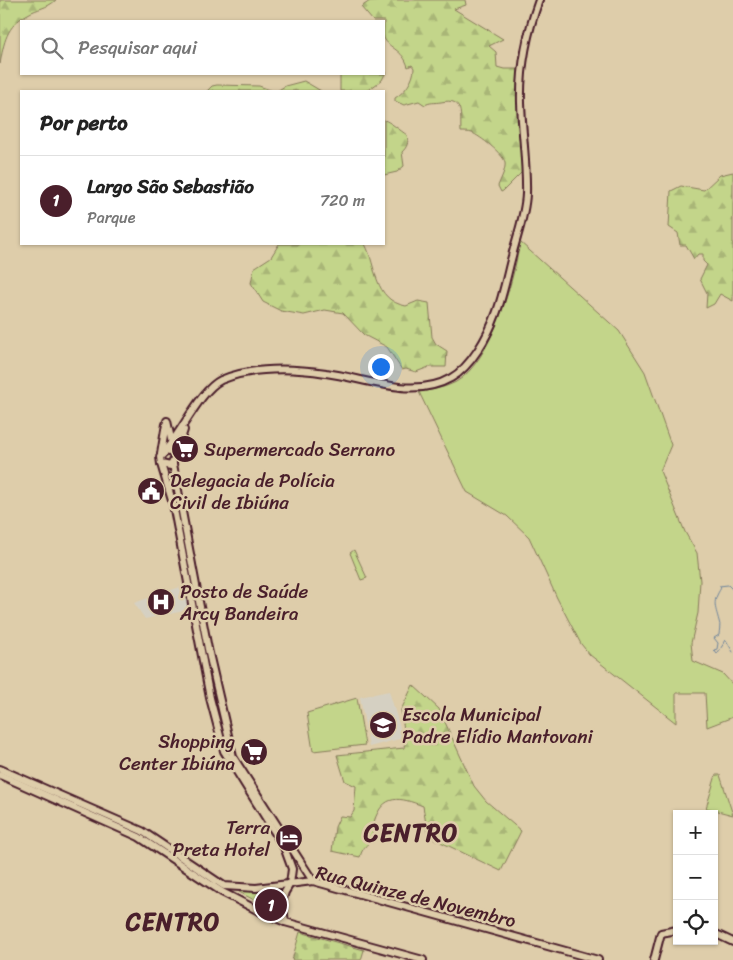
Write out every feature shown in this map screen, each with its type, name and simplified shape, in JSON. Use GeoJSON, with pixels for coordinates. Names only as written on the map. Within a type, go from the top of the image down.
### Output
{"type":"FeatureCollection","features":[{"type":"Feature","properties":{"kind":"main road"},"geometry":{"type":"LineString","coordinates":[[162,454],[214,384],[227,378],[252,372],[294,370],[325,372],[392,386],[426,385],[440,383],[452,378],[462,370],[496,316],[524,211],[526,181],[521,108],[522,76],[528,36],[539,0]]}},
{"type":"Feature","properties":{"kind":"main road"},"geometry":{"type":"LineString","coordinates":[[162,464],[167,466],[174,459],[188,420]]}},
{"type":"Feature","properties":{"kind":"main road"},"geometry":{"type":"LineString","coordinates":[[176,503],[162,464],[166,421],[174,459],[176,503],[204,650],[227,750],[289,854],[292,869],[290,884],[282,902],[285,922]]}},
{"type":"Feature","properties":{"kind":"main road"},"geometry":{"type":"LineString","coordinates":[[162,454],[167,451],[174,459]]}},
{"type":"Feature","properties":{"kind":"main road"},"geometry":{"type":"LineString","coordinates":[[227,750],[313,881]]}},
{"type":"Feature","properties":{"kind":"main road"},"geometry":{"type":"LineString","coordinates":[[0,769],[141,834],[222,892],[285,922],[423,960]]}},
{"type":"Feature","properties":{"kind":"main road"},"geometry":{"type":"LineString","coordinates":[[0,775],[141,834]]}},
{"type":"Feature","properties":{"kind":"main road","name":"Rua Quinze de Novembro"},"geometry":{"type":"LineString","coordinates":[[141,834],[224,886],[256,888],[313,881],[598,960]]}},
{"type":"Feature","properties":{"kind":"main road"},"geometry":{"type":"LineString","coordinates":[[654,960],[661,933],[673,931]]}},
{"type":"Feature","properties":{"kind":"main road"},"geometry":{"type":"LineString","coordinates":[[718,936],[733,942]]}},
{"type":"Feature","properties":{"kind":"shaded area","name":"Posto de Saúde Arcy Bandeira"},"geometry":{"type":"Polygon","coordinates":[[[183,586],[189,610],[145,619],[134,603],[183,586]]]}},
{"type":"Feature","properties":{"kind":"shaded area","name":"Escola Municipal Padre Elídio Mantovani"},"geometry":{"type":"Polygon","coordinates":[[[389,691],[403,738],[369,747],[360,697],[389,691]]]}},
{"type":"Feature","properties":{"kind":"green space"},"geometry":{"type":"Polygon","coordinates":[[[0,0],[56,0],[28,14],[15,24],[7,35],[0,64],[0,0]]]}},
{"type":"Feature","properties":{"kind":"green space"},"geometry":{"type":"Polygon","coordinates":[[[465,0],[466,5],[454,9],[503,39],[489,46],[496,52],[497,67],[519,69],[520,71],[526,164],[522,172],[503,191],[501,192],[498,186],[505,168],[505,162],[496,150],[480,138],[472,133],[461,132],[461,114],[458,105],[449,101],[425,105],[419,101],[404,105],[395,101],[395,98],[411,81],[414,68],[412,65],[408,67],[403,56],[386,42],[385,20],[372,20],[361,7],[370,1],[465,0]]]}},
{"type":"Feature","properties":{"kind":"green space"},"geometry":{"type":"Polygon","coordinates":[[[340,75],[384,75],[382,80],[368,90],[340,90],[340,75]]]}},
{"type":"Feature","properties":{"kind":"green space"},"geometry":{"type":"Polygon","coordinates":[[[304,81],[319,90],[279,90],[285,86],[304,81]]]}},
{"type":"Feature","properties":{"kind":"green space"},"geometry":{"type":"Polygon","coordinates":[[[212,86],[259,86],[270,90],[208,90],[212,86]]]}},
{"type":"Feature","properties":{"kind":"green space"},"geometry":{"type":"Polygon","coordinates":[[[385,120],[407,135],[406,147],[402,152],[404,166],[397,172],[385,175],[385,120]]]}},
{"type":"Feature","properties":{"kind":"green space"},"geometry":{"type":"Polygon","coordinates":[[[733,172],[733,301],[720,294],[714,304],[706,308],[707,293],[700,279],[707,265],[703,261],[703,254],[698,254],[694,259],[686,245],[680,245],[678,233],[669,227],[671,191],[681,186],[704,190],[720,175],[733,172]]]}},
{"type":"Feature","properties":{"kind":"green space"},"geometry":{"type":"Polygon","coordinates":[[[520,242],[619,331],[645,372],[671,445],[660,471],[685,532],[697,553],[700,581],[698,613],[691,643],[693,661],[723,674],[733,685],[733,717],[707,727],[705,693],[676,693],[676,723],[590,655],[581,644],[557,598],[529,537],[507,516],[467,492],[419,392],[433,390],[456,382],[469,372],[480,357],[499,319],[520,242]]]}},
{"type":"Feature","properties":{"kind":"green space"},"geometry":{"type":"Polygon","coordinates":[[[278,245],[365,245],[378,281],[387,297],[395,303],[406,306],[418,301],[429,303],[432,337],[436,344],[447,351],[446,367],[429,367],[416,372],[406,369],[402,370],[387,347],[364,335],[343,313],[325,310],[304,315],[281,311],[263,302],[251,283],[254,268],[271,257],[278,245]]]}},
{"type":"Feature","properties":{"kind":"green space"},"geometry":{"type":"Polygon","coordinates":[[[354,550],[367,578],[361,580],[350,553],[354,550]]]}},
{"type":"Feature","properties":{"kind":"green space"},"geometry":{"type":"Polygon","coordinates":[[[413,685],[439,709],[474,786],[486,801],[521,831],[501,871],[428,836],[423,806],[400,799],[387,802],[382,806],[374,822],[372,838],[360,857],[332,851],[335,827],[340,816],[350,817],[354,811],[356,786],[345,781],[337,755],[404,748],[405,736],[401,710],[413,685]]]}},
{"type":"Feature","properties":{"kind":"green space"},"geometry":{"type":"Polygon","coordinates":[[[357,698],[365,745],[313,751],[307,713],[357,698]]]}},
{"type":"Feature","properties":{"kind":"green space"},"geometry":{"type":"Polygon","coordinates":[[[716,775],[720,775],[733,815],[706,808],[716,775]]]}},
{"type":"Feature","properties":{"kind":"green space"},"geometry":{"type":"Polygon","coordinates":[[[241,890],[281,890],[277,912],[239,892],[241,890]]]}},
{"type":"Feature","properties":{"kind":"green space"},"geometry":{"type":"Polygon","coordinates":[[[300,932],[364,950],[361,960],[292,960],[300,932]]]}},
{"type":"Feature","properties":{"kind":"waterway"},"geometry":{"type":"LineString","coordinates":[[733,590],[728,585],[719,586],[721,588],[716,597],[715,604],[720,628],[719,635],[714,638],[718,643],[717,649],[714,650],[717,654],[726,640],[733,652]]}},
{"type":"Feature","properties":{"kind":"place","name":"Supermercado Serrano"},"geometry":{"type":"Point","coordinates":[185,449]}},
{"type":"Feature","properties":{"kind":"place","name":"Delegacia de Polícia Civil de Ibiúna"},"geometry":{"type":"Point","coordinates":[151,491]}},
{"type":"Feature","properties":{"kind":"place","name":"Posto de Saúde Arcy Bandeira"},"geometry":{"type":"Point","coordinates":[161,602]}},
{"type":"Feature","properties":{"kind":"place","name":"Escola Municipal Padre Elídio Mantovani"},"geometry":{"type":"Point","coordinates":[383,725]}},
{"type":"Feature","properties":{"kind":"place","name":"Shopping Center Ibiúna"},"geometry":{"type":"Point","coordinates":[254,752]}},
{"type":"Feature","properties":{"kind":"place","name":"Terra Preta Hotel"},"geometry":{"type":"Point","coordinates":[289,838]}},
{"type":"Feature","properties":{"kind":"place","name":"Largo São Sebastião"},"geometry":{"type":"Point","coordinates":[271,905]}},
{"type":"Feature","properties":{"kind":"district","name":"CENTRO"},"geometry":{"type":"Point","coordinates":[411,833]}},
{"type":"Feature","properties":{"kind":"district","name":"CENTRO"},"geometry":{"type":"Point","coordinates":[173,922]}}]}
